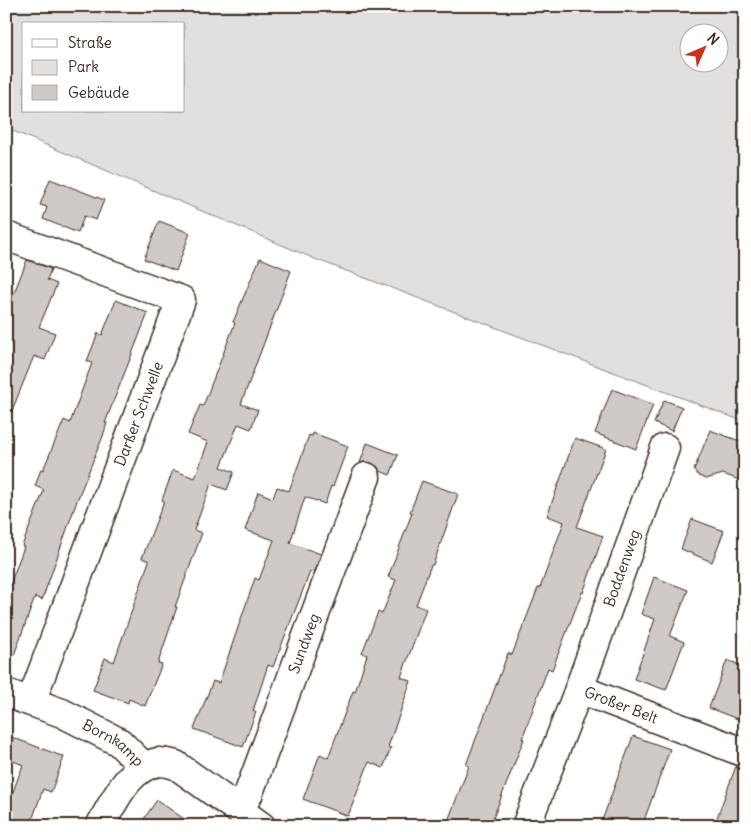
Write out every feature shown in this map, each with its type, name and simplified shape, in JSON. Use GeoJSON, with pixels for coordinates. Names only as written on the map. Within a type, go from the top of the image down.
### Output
{"type":"FeatureCollection","features":[{"type":"Feature","properties":{"kind":"street","name":"Darßer Schwelle"},"geometry":{"type":"LineString","coordinates":[[6,236],[181,300],[19,697]]}},
{"type":"Feature","properties":{"kind":"street","name":"Boddenweg"},"geometry":{"type":"LineString","coordinates":[[579,689],[665,448]]}},
{"type":"Feature","properties":{"kind":"street","name":"Sundweg"},"geometry":{"type":"LineString","coordinates":[[239,810],[248,795],[366,477]]}},
{"type":"Feature","properties":{"kind":"street","name":"Großer Belt"},"geometry":{"type":"LineString","coordinates":[[526,826],[579,689],[745,753]]}},
{"type":"Feature","properties":{"kind":"street","name":"Bornkamp"},"geometry":{"type":"LineString","coordinates":[[19,697],[62,713],[119,742],[144,767],[162,762],[176,765],[261,826]]}},
{"type":"Feature","properties":{"kind":"street"},"geometry":{"type":"LineString","coordinates":[[100,826],[126,783],[144,767]]}},
{"type":"Feature","properties":{"kind":"green space"},"geometry":{"type":"Polygon","coordinates":[[[6,6],[745,6],[745,422],[315,259],[6,128],[6,6]]]}},
{"type":"Feature","properties":{"kind":"building"},"geometry":{"type":"Polygon","coordinates":[[[50,179],[104,200],[96,220],[84,216],[78,233],[43,219],[47,207],[40,205],[50,179]]]}},
{"type":"Feature","properties":{"kind":"building"},"geometry":{"type":"Polygon","coordinates":[[[159,221],[190,233],[176,271],[144,259],[159,221]]]}},
{"type":"Feature","properties":{"kind":"building"},"geometry":{"type":"Polygon","coordinates":[[[260,258],[291,271],[241,404],[258,410],[251,429],[238,424],[221,467],[234,472],[227,490],[211,484],[194,530],[202,533],[175,607],[177,607],[158,663],[162,664],[145,706],[129,699],[128,703],[93,690],[105,658],[114,662],[149,561],[142,558],[164,501],[162,500],[173,470],[195,478],[208,442],[188,434],[200,405],[203,406],[235,323],[233,322],[260,258]]]}},
{"type":"Feature","properties":{"kind":"building"},"geometry":{"type":"Polygon","coordinates":[[[27,260],[51,269],[47,280],[57,284],[39,327],[55,333],[45,360],[34,356],[7,423],[6,313],[27,260]]]}},
{"type":"Feature","properties":{"kind":"building"},"geometry":{"type":"Polygon","coordinates":[[[116,300],[148,313],[105,423],[107,423],[103,436],[78,498],[42,600],[35,597],[9,669],[6,668],[6,595],[24,547],[22,546],[44,490],[35,486],[64,420],[70,423],[92,363],[87,361],[98,333],[102,335],[116,300]]]}},
{"type":"Feature","properties":{"kind":"building"},"geometry":{"type":"Polygon","coordinates":[[[612,389],[653,405],[636,449],[595,433],[612,389]]]}},
{"type":"Feature","properties":{"kind":"building"},"geometry":{"type":"Polygon","coordinates":[[[664,400],[682,407],[672,431],[654,423],[664,400]]]}},
{"type":"Feature","properties":{"kind":"building"},"geometry":{"type":"Polygon","coordinates":[[[710,430],[745,443],[745,482],[723,474],[706,479],[699,476],[694,470],[710,430]]]}},
{"type":"Feature","properties":{"kind":"building"},"geometry":{"type":"Polygon","coordinates":[[[313,433],[348,446],[325,504],[305,497],[290,543],[321,554],[314,573],[310,572],[273,667],[268,665],[253,711],[256,712],[243,747],[194,729],[213,681],[219,683],[255,578],[259,580],[274,540],[245,530],[258,492],[273,498],[277,487],[289,491],[309,435],[312,436],[313,433]]]}},
{"type":"Feature","properties":{"kind":"building"},"geometry":{"type":"Polygon","coordinates":[[[575,438],[606,449],[577,527],[603,536],[583,593],[552,670],[548,668],[522,739],[524,739],[490,826],[446,826],[469,766],[466,765],[508,653],[512,655],[538,588],[540,588],[564,522],[547,516],[575,438]]]}},
{"type":"Feature","properties":{"kind":"building"},"geometry":{"type":"Polygon","coordinates":[[[367,443],[398,455],[390,475],[380,471],[372,463],[360,463],[367,443]]]}},
{"type":"Feature","properties":{"kind":"building"},"geometry":{"type":"Polygon","coordinates":[[[422,481],[458,494],[433,565],[431,565],[416,605],[426,609],[401,677],[411,681],[388,747],[391,748],[383,768],[369,762],[348,816],[303,799],[320,754],[328,758],[353,691],[355,692],[367,655],[362,653],[378,612],[382,614],[396,580],[388,577],[422,481]]]}},
{"type":"Feature","properties":{"kind":"building"},"geometry":{"type":"Polygon","coordinates":[[[692,519],[724,531],[712,562],[681,549],[692,519]]]}},
{"type":"Feature","properties":{"kind":"building"},"geometry":{"type":"Polygon","coordinates":[[[654,577],[688,590],[670,636],[684,642],[666,690],[634,679],[655,619],[641,614],[654,577]]]}},
{"type":"Feature","properties":{"kind":"building"},"geometry":{"type":"Polygon","coordinates":[[[727,660],[745,667],[745,722],[709,708],[727,660]]]}},
{"type":"Feature","properties":{"kind":"building"},"geometry":{"type":"Polygon","coordinates":[[[6,735],[64,757],[51,792],[43,789],[30,826],[6,826],[6,810],[23,765],[6,758],[6,735]]]}},
{"type":"Feature","properties":{"kind":"building"},"geometry":{"type":"Polygon","coordinates":[[[633,736],[670,749],[642,826],[600,826],[633,736]]]}},
{"type":"Feature","properties":{"kind":"building"},"geometry":{"type":"Polygon","coordinates":[[[736,766],[745,768],[745,826],[714,826],[736,766]]]}},
{"type":"Feature","properties":{"kind":"building"},"geometry":{"type":"Polygon","coordinates":[[[157,800],[194,826],[139,826],[157,800]]]}}]}
